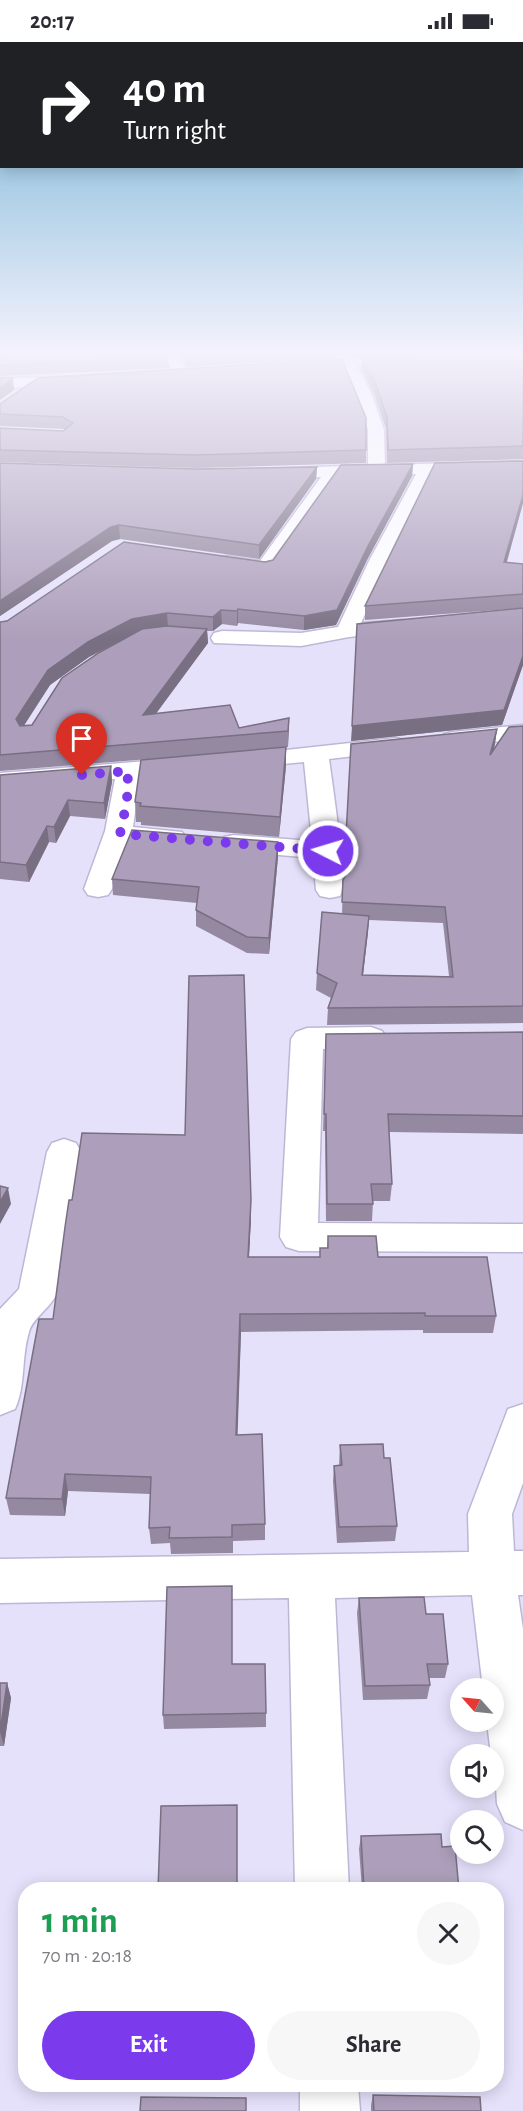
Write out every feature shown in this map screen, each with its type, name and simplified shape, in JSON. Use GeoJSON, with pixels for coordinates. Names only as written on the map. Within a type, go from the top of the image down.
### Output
{"type":"FeatureCollection","features":[{"type":"Feature","properties":{"kind":"street"},"geometry":{"type":"LineString","coordinates":[[376,447],[376,470]]}},
{"type":"Feature","properties":{"kind":"street"},"geometry":{"type":"LineString","coordinates":[[253,473],[523,466]]}},
{"type":"Feature","properties":{"kind":"street"},"geometry":{"type":"LineString","coordinates":[[347,631],[378,561],[427,469]]}},
{"type":"Feature","properties":{"kind":"street"},"geometry":{"type":"LineString","coordinates":[[209,560],[265,568],[334,471]]}},
{"type":"Feature","properties":{"kind":"street"},"geometry":{"type":"LineString","coordinates":[[222,638],[300,641],[347,631],[428,624]]}},
{"type":"Feature","properties":{"kind":"street"},"geometry":{"type":"LineString","coordinates":[[0,781],[316,754],[523,732]]}},
{"type":"Feature","properties":{"kind":"street"},"geometry":{"type":"LineString","coordinates":[[316,754],[328,851],[330,890]]}},
{"type":"Feature","properties":{"kind":"street"},"geometry":{"type":"LineString","coordinates":[[98,889],[120,834],[127,801],[128,771]]}},
{"type":"Feature","properties":{"kind":"street"},"geometry":{"type":"LineString","coordinates":[[120,834],[328,851]]}},
{"type":"Feature","properties":{"kind":"street"},"geometry":{"type":"LineString","coordinates":[[403,1038],[307,1039],[299,1237],[523,1238]]}},
{"type":"Feature","properties":{"kind":"street"},"geometry":{"type":"LineString","coordinates":[[0,1397],[10,1324],[37,1295],[64,1152]]}},
{"type":"Feature","properties":{"kind":"street"},"geometry":{"type":"LineString","coordinates":[[523,1422],[490,1514],[507,1574],[523,1804]]}},
{"type":"Feature","properties":{"kind":"street"},"geometry":{"type":"LineString","coordinates":[[0,1581],[507,1574]]}},
{"type":"Feature","properties":{"kind":"street"},"geometry":{"type":"LineString","coordinates":[[311,1576],[322,1882]]}},
{"type":"Feature","properties":{"kind":"street"},"geometry":{"type":"LineString","coordinates":[[329,2092],[330,2111]]}},
{"type":"Feature","properties":{"kind":"building"},"geometry":{"type":"Polygon","coordinates":[[[0,447],[366,447],[366,450],[196,455],[0,450],[0,447]]]}},
{"type":"Feature","properties":{"kind":"building"},"geometry":{"type":"Polygon","coordinates":[[[388,447],[504,447],[388,450],[388,447]]]}},
{"type":"Feature","properties":{"kind":"building"},"geometry":{"type":"Polygon","coordinates":[[[523,461],[523,495],[504,562],[523,564],[523,594],[365,606],[435,463],[523,461]]]}},
{"type":"Feature","properties":{"kind":"building"},"geometry":{"type":"Polygon","coordinates":[[[0,463],[196,469],[317,467],[259,545],[119,525],[111,527],[0,601],[0,463]]]}},
{"type":"Feature","properties":{"kind":"building"},"geometry":{"type":"Polygon","coordinates":[[[413,464],[368,546],[337,610],[304,616],[238,609],[237,611],[221,610],[213,617],[167,613],[132,619],[88,642],[48,670],[16,719],[20,726],[32,725],[62,678],[100,652],[142,629],[167,626],[207,629],[143,715],[230,705],[239,728],[289,718],[288,731],[0,755],[0,622],[7,621],[124,542],[265,562],[273,560],[341,465],[413,464]]]}},
{"type":"Feature","properties":{"kind":"building"},"geometry":{"type":"Polygon","coordinates":[[[523,608],[523,656],[504,710],[352,726],[357,624],[523,608]]]}},
{"type":"Feature","properties":{"kind":"building"},"geometry":{"type":"Polygon","coordinates":[[[523,726],[523,1006],[328,1008],[337,983],[317,973],[322,912],[369,916],[362,975],[453,977],[445,907],[342,902],[343,880],[347,873],[345,854],[351,744],[497,729],[490,755],[509,727],[523,726]]]}},
{"type":"Feature","properties":{"kind":"building"},"geometry":{"type":"Polygon","coordinates":[[[286,747],[280,817],[140,806],[141,803],[135,802],[141,760],[286,747]]]}},
{"type":"Feature","properties":{"kind":"building"},"geometry":{"type":"Polygon","coordinates":[[[111,766],[104,803],[68,800],[54,827],[47,826],[26,865],[0,862],[0,775],[111,766]]]}},
{"type":"Feature","properties":{"kind":"building"},"geometry":{"type":"Polygon","coordinates":[[[132,830],[278,842],[269,938],[247,937],[196,910],[199,887],[112,879],[132,830]]]}},
{"type":"Feature","properties":{"kind":"building"},"geometry":{"type":"Polygon","coordinates":[[[244,975],[251,1200],[248,1257],[320,1257],[320,1248],[328,1248],[328,1236],[376,1236],[378,1257],[487,1257],[496,1316],[425,1316],[425,1313],[240,1314],[236,1435],[262,1434],[265,1524],[232,1525],[232,1537],[169,1538],[170,1527],[149,1528],[151,1477],[65,1474],[62,1499],[6,1498],[39,1319],[53,1319],[69,1200],[72,1200],[82,1133],[185,1135],[189,976],[244,975]]]}},
{"type":"Feature","properties":{"kind":"building"},"geometry":{"type":"Polygon","coordinates":[[[523,1032],[523,1116],[388,1114],[392,1184],[371,1184],[373,1204],[327,1204],[326,1114],[324,1114],[326,1034],[523,1032]]]}},
{"type":"Feature","properties":{"kind":"building"},"geometry":{"type":"Polygon","coordinates":[[[0,1186],[8,1188],[0,1202],[0,1186]]]}},
{"type":"Feature","properties":{"kind":"building"},"geometry":{"type":"Polygon","coordinates":[[[383,1444],[384,1458],[390,1458],[397,1526],[339,1527],[334,1466],[342,1465],[340,1445],[383,1444]]]}},
{"type":"Feature","properties":{"kind":"building"},"geometry":{"type":"Polygon","coordinates":[[[232,1586],[232,1664],[265,1664],[266,1713],[163,1715],[167,1587],[232,1586]]]}},
{"type":"Feature","properties":{"kind":"building"},"geometry":{"type":"Polygon","coordinates":[[[424,1597],[426,1614],[443,1614],[448,1664],[427,1664],[430,1685],[365,1686],[359,1598],[424,1597]]]}},
{"type":"Feature","properties":{"kind":"building"},"geometry":{"type":"Polygon","coordinates":[[[0,1683],[7,1683],[0,1732],[0,1683]]]}},
{"type":"Feature","properties":{"kind":"building"},"geometry":{"type":"Polygon","coordinates":[[[237,1805],[237,1882],[158,1882],[161,1806],[237,1805]]]}},
{"type":"Feature","properties":{"kind":"building"},"geometry":{"type":"Polygon","coordinates":[[[441,1834],[442,1847],[450,1846],[450,1864],[457,1864],[458,1882],[364,1882],[361,1836],[441,1834]]]}},
{"type":"Feature","properties":{"kind":"building"},"geometry":{"type":"Polygon","coordinates":[[[373,2095],[480,2097],[481,2111],[374,2111],[373,2095]]]}},
{"type":"Feature","properties":{"kind":"building"},"geometry":{"type":"Polygon","coordinates":[[[141,2097],[246,2098],[246,2111],[140,2111],[141,2097]]]}},
{"type":"Feature","properties":{"kind":"route"},"geometry":{"type":"LineString","coordinates":[[82,775],[128,771],[127,801],[120,834],[328,851]]}}]}
